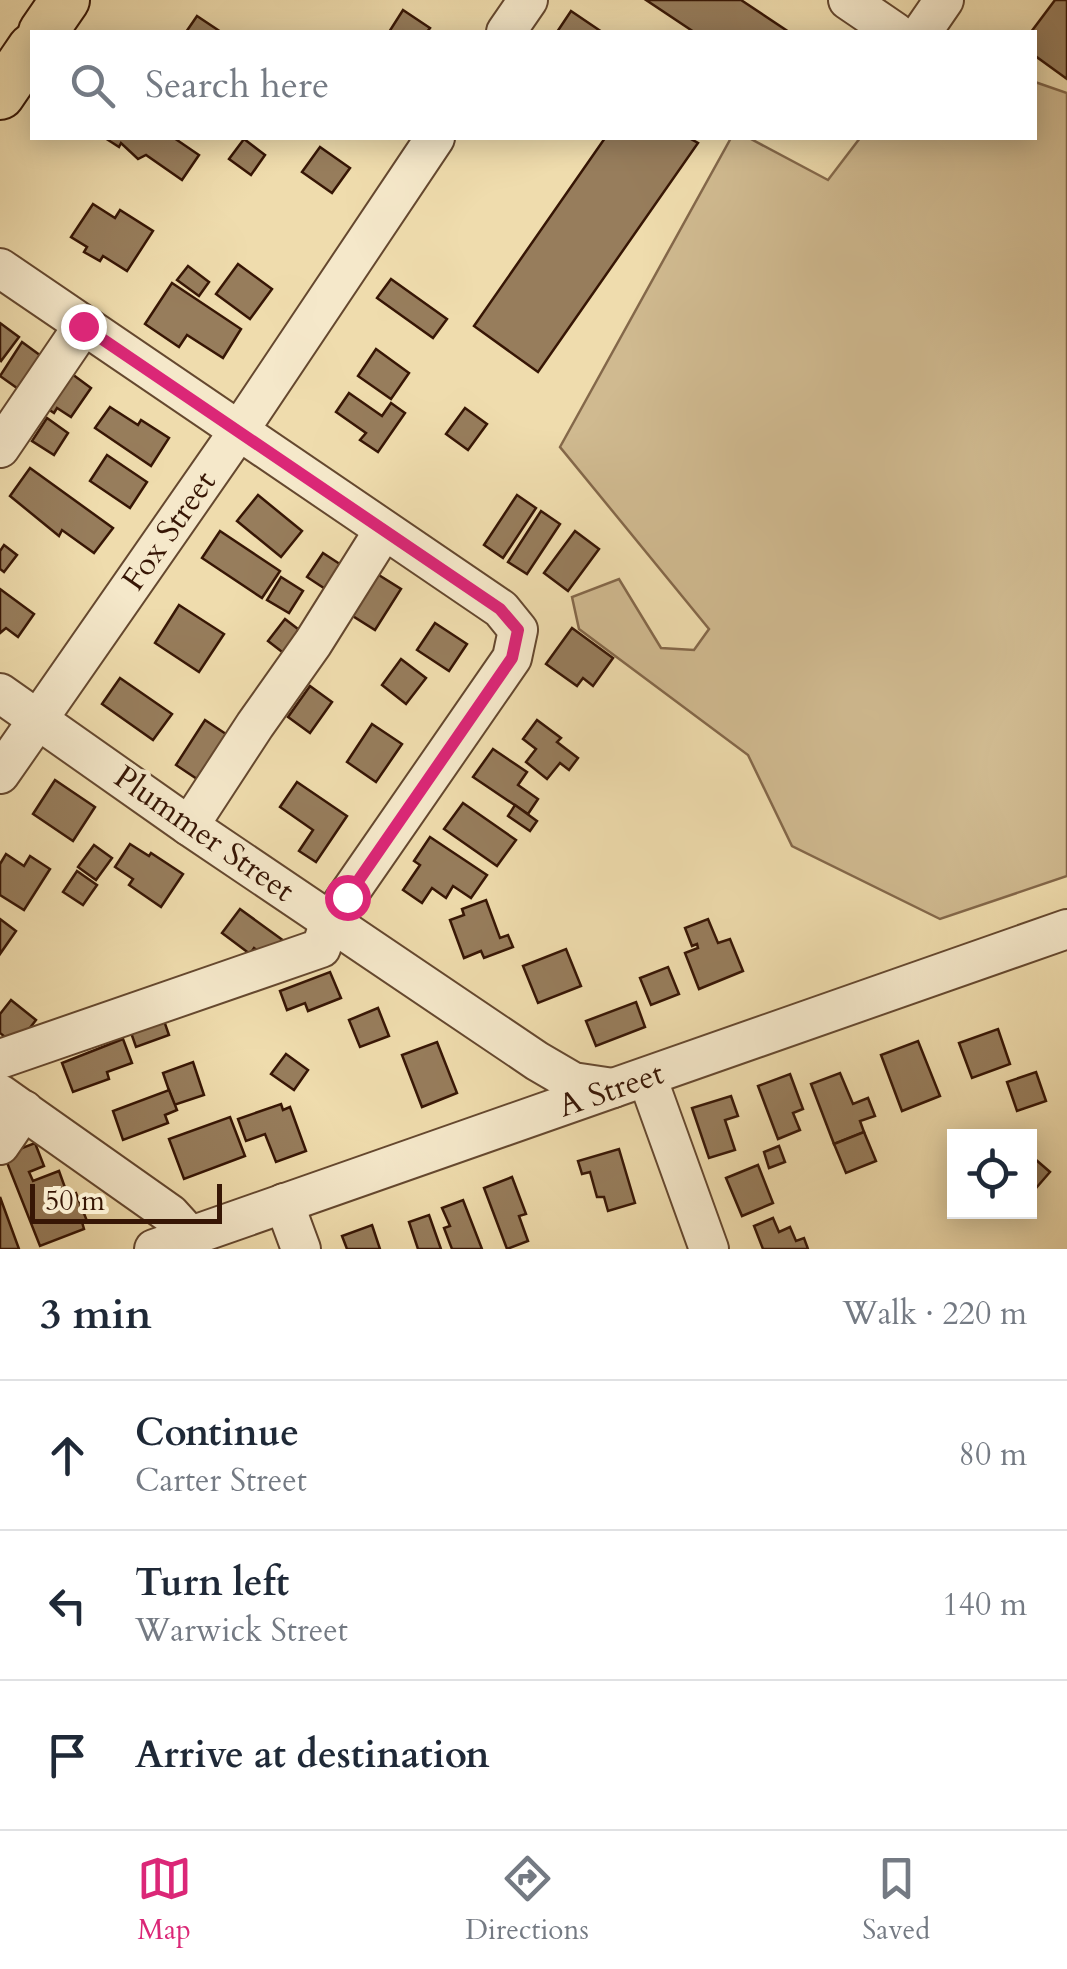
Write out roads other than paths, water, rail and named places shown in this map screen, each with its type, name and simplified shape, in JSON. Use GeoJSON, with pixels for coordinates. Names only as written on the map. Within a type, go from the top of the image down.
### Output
{"type":"FeatureCollection","features":[{"type":"Feature","properties":{"kind":"main road"},"geometry":{"type":"LineString","coordinates":[[44,30],[66,0]]}},
{"type":"Feature","properties":{"kind":"main road"},"geometry":{"type":"LineString","coordinates":[[0,96],[30,51]]}},
{"type":"Feature","properties":{"kind":"street"},"geometry":{"type":"LineString","coordinates":[[507,30],[528,0]]}},
{"type":"Feature","properties":{"kind":"street"},"geometry":{"type":"LineString","coordinates":[[848,0],[892,30]]}},
{"type":"Feature","properties":{"kind":"street"},"geometry":{"type":"LineString","coordinates":[[923,30],[944,0]]}},
{"type":"Feature","properties":{"kind":"street","name":"Fox Street"},"geometry":{"type":"LineString","coordinates":[[0,774],[435,140]]}},
{"type":"Feature","properties":{"kind":"street"},"geometry":{"type":"LineString","coordinates":[[0,268],[500,609],[518,630],[512,658],[330,920],[321,948],[0,1059]]}},
{"type":"Feature","properties":{"kind":"street"},"geometry":{"type":"LineString","coordinates":[[0,448],[83,326]]}},
{"type":"Feature","properties":{"kind":"street"},"geometry":{"type":"LineString","coordinates":[[189,826],[254,724],[314,643],[384,530]]}},
{"type":"Feature","properties":{"kind":"street","name":"Plummer Street"},"geometry":{"type":"LineString","coordinates":[[0,693],[189,826],[572,1082],[631,1083]]}},
{"type":"Feature","properties":{"kind":"street","name":"A Street"},"geometry":{"type":"LineString","coordinates":[[154,1249],[1067,930]]}},
{"type":"Feature","properties":{"kind":"street"},"geometry":{"type":"LineString","coordinates":[[631,1083],[704,1247]]}},
{"type":"Feature","properties":{"kind":"street"},"geometry":{"type":"LineString","coordinates":[[0,1145],[12,1102],[170,1214],[190,1236]]}},
{"type":"Feature","properties":{"kind":"street"},"geometry":{"type":"LineString","coordinates":[[284,1203],[300,1249]]}}]}
